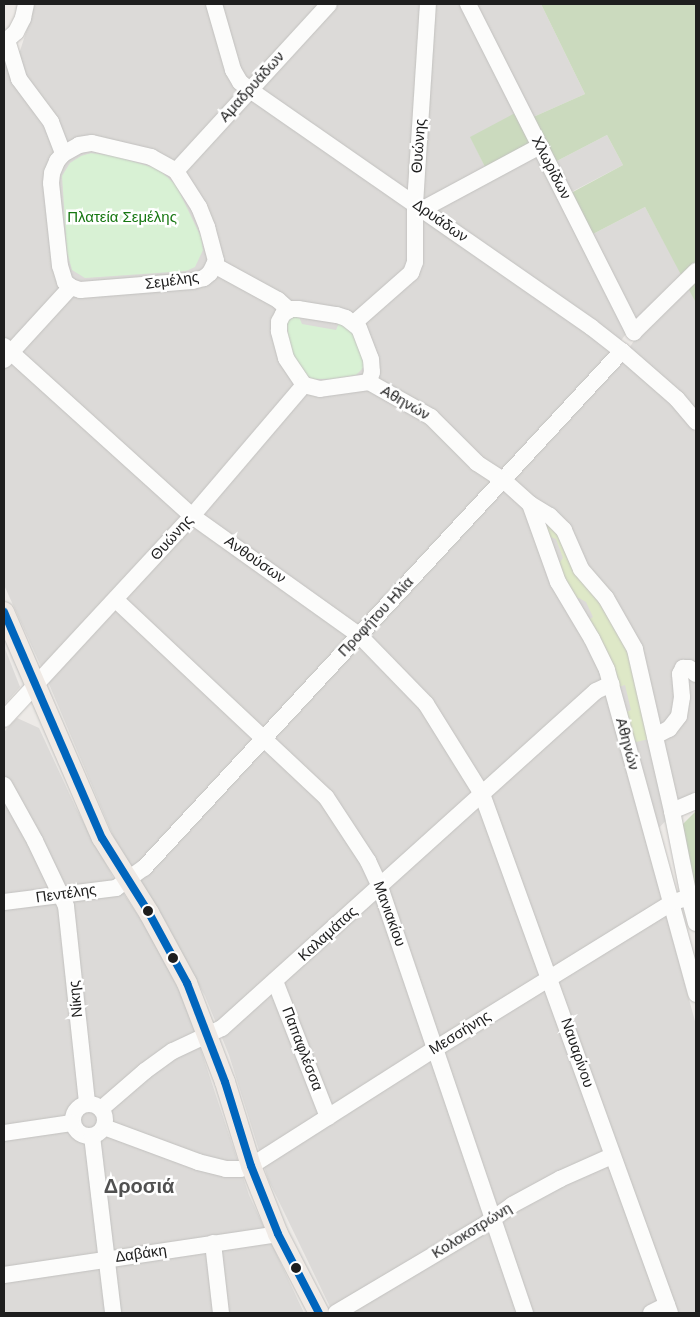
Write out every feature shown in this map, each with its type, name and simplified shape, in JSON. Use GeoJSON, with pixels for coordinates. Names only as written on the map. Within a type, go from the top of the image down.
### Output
{"type":"FeatureCollection","features":[{"type":"Feature","properties":{"kind":"main road"},"geometry":{"type":"LineString","coordinates":[[4,612],[102,838],[169,947],[187,983],[208,1033],[251,1166],[278,1234],[319,1313]]}},
{"type":"Feature","properties":{"kind":"street"},"geometry":{"type":"LineString","coordinates":[[6,353],[71,287],[65,282],[60,266],[51,183],[54,166],[63,154],[51,122],[18,80],[6,40],[20,26],[26,4]]}},
{"type":"Feature","properties":{"kind":"street","name":"Δρυάδων"},"geometry":{"type":"LineString","coordinates":[[214,4],[233,70],[240,82],[622,351],[677,399],[696,422]]}},
{"type":"Feature","properties":{"kind":"street","name":"Αμαδρυάδων"},"geometry":{"type":"LineString","coordinates":[[176,171],[329,4]]}},
{"type":"Feature","properties":{"kind":"street","name":"Θυώνης"},"geometry":{"type":"LineString","coordinates":[[354,323],[411,273],[414,267],[419,207],[428,4]]}},
{"type":"Feature","properties":{"kind":"street","name":"Χλωρίδων"},"geometry":{"type":"LineString","coordinates":[[468,4],[634,332],[696,271]]}},
{"type":"Feature","properties":{"kind":"street","name":"Σεμέλης"},"geometry":{"type":"LineString","coordinates":[[63,154],[79,145],[92,144],[151,157],[176,171],[185,182],[202,214],[211,241],[214,265],[204,278],[192,281],[80,290],[71,287]]}},
{"type":"Feature","properties":{"kind":"street"},"geometry":{"type":"LineString","coordinates":[[419,207],[540,146]]}},
{"type":"Feature","properties":{"kind":"street"},"geometry":{"type":"LineString","coordinates":[[214,265],[278,300],[289,310],[319,311],[346,318],[354,323],[364,337],[370,354],[372,372],[369,382],[320,389],[304,385],[290,368],[280,338],[279,322],[282,316],[289,310]]}},
{"type":"Feature","properties":{"kind":"street","name":"Προφήτου Ηλία"},"geometry":{"type":"LineString","coordinates":[[127,881],[144,868],[265,739],[622,351]]}},
{"type":"Feature","properties":{"kind":"street","name":"Ανθούσων"},"geometry":{"type":"LineString","coordinates":[[6,353],[192,516],[329,611],[359,635],[426,704],[482,794]]}},
{"type":"Feature","properties":{"kind":"street","name":"Αθηνών"},"geometry":{"type":"LineString","coordinates":[[369,382],[431,416],[477,463],[503,480],[530,504],[550,516],[564,530],[581,569],[606,598],[631,640],[637,657],[696,923]]}},
{"type":"Feature","properties":{"kind":"street","name":"Θυώνης"},"geometry":{"type":"LineString","coordinates":[[4,720],[192,516],[304,385]]}},
{"type":"Feature","properties":{"kind":"street","name":"Αθηνών"},"geometry":{"type":"LineString","coordinates":[[530,504],[556,577],[600,654],[611,684],[696,994]]}},
{"type":"Feature","properties":{"kind":"street","name":"Μανιακίου"},"geometry":{"type":"LineString","coordinates":[[116,600],[326,797],[350,831],[380,887],[494,1216],[525,1313]]}},
{"type":"Feature","properties":{"kind":"street"},"geometry":{"type":"LineString","coordinates":[[629,751],[657,741],[670,729],[679,716],[682,697],[680,674],[683,668],[688,668],[696,674]]}},
{"type":"Feature","properties":{"kind":"street","name":"Καλαμάτας"},"geometry":{"type":"LineString","coordinates":[[94,1106],[173,1051],[222,1028],[596,691],[611,684]]}},
{"type":"Feature","properties":{"kind":"street","name":"Νίκης"},"geometry":{"type":"LineString","coordinates":[[4,784],[35,841],[66,906],[94,1106]]}},
{"type":"Feature","properties":{"kind":"street","name":"Ναυαρίνου"},"geometry":{"type":"LineString","coordinates":[[482,794],[668,1309]]}},
{"type":"Feature","properties":{"kind":"street"},"geometry":{"type":"LineString","coordinates":[[672,811],[681,809],[696,801]]}},
{"type":"Feature","properties":{"kind":"street","name":"Πεντέλης"},"geometry":{"type":"LineString","coordinates":[[4,902],[116,888],[127,881]]}},
{"type":"Feature","properties":{"kind":"street","name":"Μεσσήνης"},"geometry":{"type":"LineString","coordinates":[[251,1166],[435,1049],[689,892]]}},
{"type":"Feature","properties":{"kind":"street","name":"Παπαφλέσσα"},"geometry":{"type":"LineString","coordinates":[[275,981],[328,1117]]}},
{"type":"Feature","properties":{"kind":"street"},"geometry":{"type":"LineString","coordinates":[[113,1313],[107,1259],[98,1131],[105,1118],[94,1106],[74,1112],[72,1122],[77,1132],[87,1136],[98,1131],[226,1169],[240,1170],[251,1166]]}},
{"type":"Feature","properties":{"kind":"street"},"geometry":{"type":"LineString","coordinates":[[4,1133],[72,1122]]}},
{"type":"Feature","properties":{"kind":"street","name":"Κολοκοτρώνη"},"geometry":{"type":"LineString","coordinates":[[336,1313],[481,1227],[494,1216],[560,1179],[612,1156]]}},
{"type":"Feature","properties":{"kind":"street","name":"Δαβάκη"},"geometry":{"type":"LineString","coordinates":[[4,1274],[278,1234]]}},
{"type":"Feature","properties":{"kind":"street"},"geometry":{"type":"LineString","coordinates":[[213,1243],[221,1313]]}},
{"type":"Feature","properties":{"kind":"street"},"geometry":{"type":"LineString","coordinates":[[651,1313],[668,1309]]}},
{"type":"Feature","properties":{"kind":"shaded area"},"geometry":{"type":"Polygon","coordinates":[[[35,4],[541,4],[585,94],[531,118],[471,137],[485,167],[543,140],[553,163],[607,135],[623,165],[560,198],[591,235],[645,207],[682,275],[635,321],[613,352],[622,359],[639,333],[689,288],[696,303],[696,413],[689,421],[696,434],[696,790],[646,841],[696,1025],[696,1313],[333,1313],[268,1179],[229,1055],[205,996],[165,921],[114,838],[49,684],[4,585],[4,55],[20,51],[35,4]]]}},
{"type":"Feature","properties":{"kind":"shaded area"},"geometry":{"type":"Polygon","coordinates":[[[4,646],[20,687],[4,705],[4,646]]]}},
{"type":"Feature","properties":{"kind":"shaded area"},"geometry":{"type":"Polygon","coordinates":[[[17,718],[39,728],[76,808],[114,879],[149,932],[185,1002],[249,1195],[304,1313],[4,1313],[4,732],[17,718]]]}},
{"type":"Feature","properties":{"kind":"green space"},"geometry":{"type":"Polygon","coordinates":[[[541,4],[696,4],[696,303],[645,207],[591,235],[571,193],[623,165],[607,135],[553,163],[542,140],[485,167],[470,137],[515,113],[531,118],[585,94],[541,4]]]}},
{"type":"Feature","properties":{"kind":"green space","name":"Πλατεία Σεμέλης"},"geometry":{"type":"Polygon","coordinates":[[[91,153],[115,156],[158,169],[176,185],[201,237],[203,250],[195,267],[186,271],[85,278],[72,270],[67,252],[62,176],[70,163],[81,156],[91,153]]]}},
{"type":"Feature","properties":{"kind":"green space"},"geometry":{"type":"Polygon","coordinates":[[[292,316],[299,317],[302,324],[336,330],[339,323],[351,328],[361,349],[364,366],[362,369],[356,375],[332,379],[312,379],[304,373],[292,353],[288,337],[287,318],[292,316]]]}},
{"type":"Feature","properties":{"kind":"green space"},"geometry":{"type":"Polygon","coordinates":[[[542,520],[555,530],[626,647],[649,739],[632,743],[624,713],[631,710],[625,685],[618,687],[588,620],[593,617],[586,602],[579,598],[574,600],[557,566],[563,558],[556,539],[547,536],[542,520]]]}},
{"type":"Feature","properties":{"kind":"green space"},"geometry":{"type":"Polygon","coordinates":[[[696,811],[696,910],[682,825],[696,811]]]}},
{"type":"Feature","properties":{"kind":"transit line"},"geometry":{"type":"LineString","coordinates":[[4,612],[102,838],[149,913],[187,983],[225,1082],[251,1166],[278,1234],[319,1313]]}},
{"type":"Feature","properties":{"kind":"district","name":"Δροσιά"},"geometry":{"type":"Point","coordinates":[139,1186]}}]}
